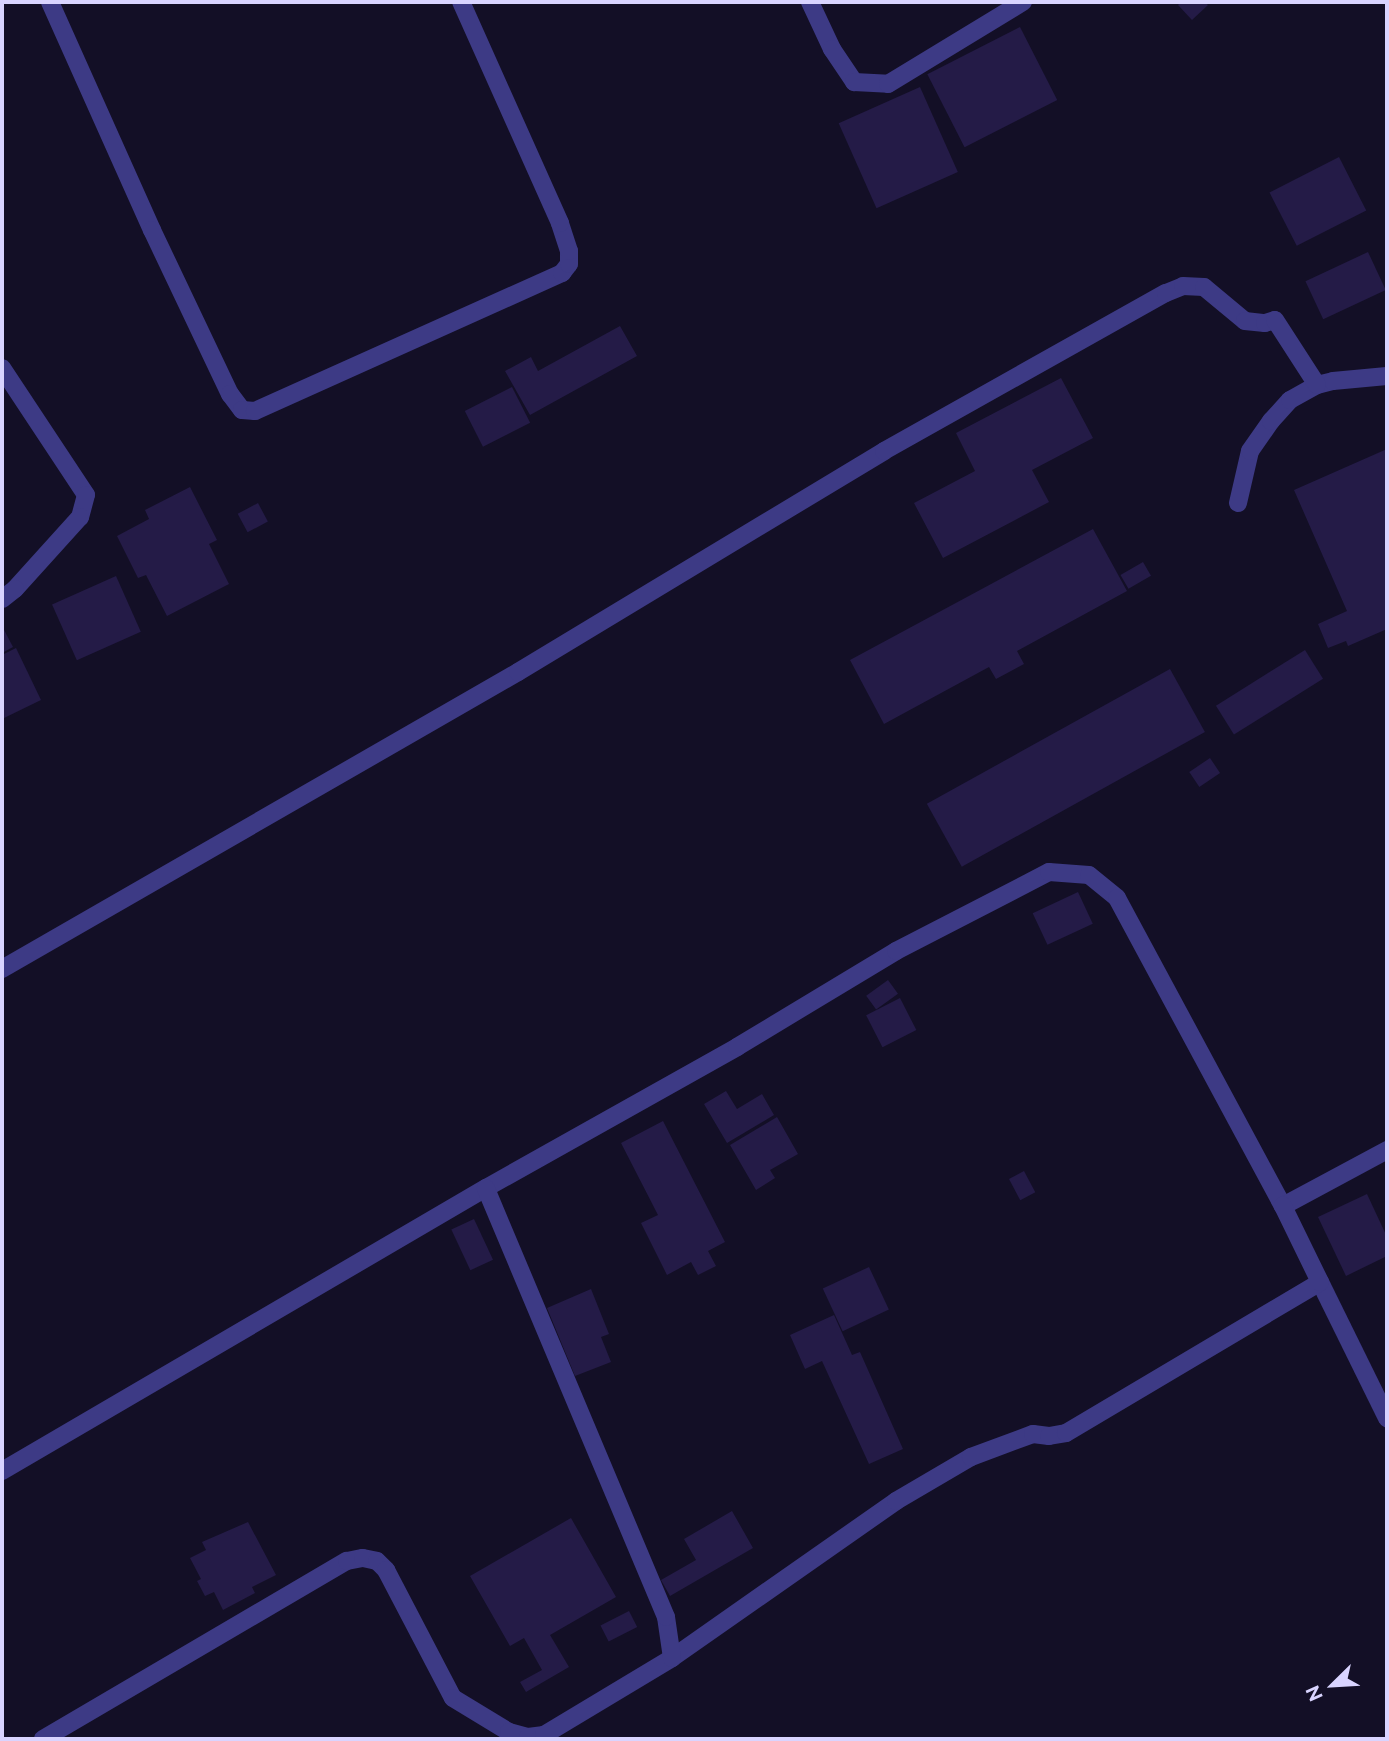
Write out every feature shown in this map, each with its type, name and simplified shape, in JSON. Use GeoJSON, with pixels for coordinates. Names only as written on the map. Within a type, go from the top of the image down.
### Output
{"type":"FeatureCollection","features":[{"type":"Feature","properties":{"kind":"street"},"geometry":{"type":"LineString","coordinates":[[50,2],[152,230],[230,394],[242,410],[255,411],[562,273],[569,264],[569,251],[560,223],[461,2]]}},
{"type":"Feature","properties":{"kind":"street"},"geometry":{"type":"LineString","coordinates":[[810,2],[832,49],[854,82],[888,84],[1023,2]]}},
{"type":"Feature","properties":{"kind":"street"},"geometry":{"type":"LineString","coordinates":[[2,969],[518,672],[884,451],[1166,293],[1183,286],[1204,287],[1245,321],[1265,323],[1275,320],[1317,386]]}},
{"type":"Feature","properties":{"kind":"street"},"geometry":{"type":"LineString","coordinates":[[2,368],[86,495],[80,517],[15,589],[2,599]]}},
{"type":"Feature","properties":{"kind":"street"},"geometry":{"type":"LineString","coordinates":[[1238,503],[1250,451],[1290,400],[1317,386],[1387,376]]}},
{"type":"Feature","properties":{"kind":"street"},"geometry":{"type":"LineString","coordinates":[[2,1471],[486,1188],[737,1047],[896,951],[1049,872],[1089,875],[1117,898],[1283,1206],[1387,1418]]}},
{"type":"Feature","properties":{"kind":"street"},"geometry":{"type":"LineString","coordinates":[[1283,1206],[1387,1150]]}},
{"type":"Feature","properties":{"kind":"street"},"geometry":{"type":"LineString","coordinates":[[486,1188],[666,1617],[672,1658]]}},
{"type":"Feature","properties":{"kind":"street"},"geometry":{"type":"LineString","coordinates":[[43,1739],[347,1561],[363,1558],[377,1561],[386,1570],[453,1698],[509,1732],[528,1737],[544,1735],[672,1658],[896,1500],[971,1457],[1033,1434],[1049,1436],[1066,1433],[1320,1282]]}},
{"type":"Feature","properties":{"kind":"building"},"geometry":{"type":"Polygon","coordinates":[[[1181,2],[1204,2],[1208,5],[1192,20],[1178,5],[1181,2]]]}},
{"type":"Feature","properties":{"kind":"building"},"geometry":{"type":"Polygon","coordinates":[[[1020,27],[1057,100],[965,147],[927,74],[1020,27]]]}},
{"type":"Feature","properties":{"kind":"building"},"geometry":{"type":"Polygon","coordinates":[[[920,87],[958,172],[877,208],[839,123],[920,87]]]}},
{"type":"Feature","properties":{"kind":"building"},"geometry":{"type":"Polygon","coordinates":[[[1339,157],[1366,210],[1297,246],[1270,192],[1339,157]]]}},
{"type":"Feature","properties":{"kind":"building"},"geometry":{"type":"Polygon","coordinates":[[[1368,252],[1386,290],[1323,319],[1305,281],[1368,252]]]}},
{"type":"Feature","properties":{"kind":"building"},"geometry":{"type":"Polygon","coordinates":[[[620,326],[637,356],[530,415],[505,371],[531,357],[538,371],[620,326]]]}},
{"type":"Feature","properties":{"kind":"building"},"geometry":{"type":"Polygon","coordinates":[[[1061,378],[1093,438],[1032,470],[1049,502],[943,558],[914,503],[975,471],[956,433],[1061,378]]]}},
{"type":"Feature","properties":{"kind":"building"},"geometry":{"type":"Polygon","coordinates":[[[512,387],[530,423],[483,447],[465,411],[512,387]]]}},
{"type":"Feature","properties":{"kind":"building"},"geometry":{"type":"Polygon","coordinates":[[[1387,449],[1387,629],[1348,646],[1346,641],[1328,648],[1318,624],[1347,611],[1294,490],[1387,449]]]}},
{"type":"Feature","properties":{"kind":"building"},"geometry":{"type":"Polygon","coordinates":[[[190,487],[217,540],[209,544],[229,584],[167,616],[146,575],[138,578],[117,536],[149,519],[145,510],[190,487]]]}},
{"type":"Feature","properties":{"kind":"building"},"geometry":{"type":"Polygon","coordinates":[[[258,503],[268,522],[248,532],[238,514],[258,503]]]}},
{"type":"Feature","properties":{"kind":"building"},"geometry":{"type":"Polygon","coordinates":[[[1093,529],[1127,591],[1017,651],[1024,664],[996,679],[989,667],[884,724],[850,660],[1093,529]]]}},
{"type":"Feature","properties":{"kind":"building"},"geometry":{"type":"Polygon","coordinates":[[[1143,562],[1151,576],[1128,589],[1120,575],[1143,562]]]}},
{"type":"Feature","properties":{"kind":"building"},"geometry":{"type":"Polygon","coordinates":[[[116,576],[141,632],[77,660],[52,604],[116,576]]]}},
{"type":"Feature","properties":{"kind":"building"},"geometry":{"type":"Polygon","coordinates":[[[2,626],[13,647],[2,653],[2,626]]]}},
{"type":"Feature","properties":{"kind":"building"},"geometry":{"type":"Polygon","coordinates":[[[16,648],[41,700],[2,719],[2,655],[16,648]]]}},
{"type":"Feature","properties":{"kind":"building"},"geometry":{"type":"Polygon","coordinates":[[[1305,650],[1323,679],[1234,734],[1216,706],[1305,650]]]}},
{"type":"Feature","properties":{"kind":"building"},"geometry":{"type":"Polygon","coordinates":[[[1170,669],[1205,732],[962,867],[927,804],[1170,669]]]}},
{"type":"Feature","properties":{"kind":"building"},"geometry":{"type":"Polygon","coordinates":[[[1210,758],[1220,773],[1199,787],[1189,772],[1210,758]]]}},
{"type":"Feature","properties":{"kind":"building"},"geometry":{"type":"Polygon","coordinates":[[[1078,892],[1093,924],[1047,945],[1033,913],[1078,892]]]}},
{"type":"Feature","properties":{"kind":"building"},"geometry":{"type":"Polygon","coordinates":[[[888,980],[898,994],[876,1010],[866,996],[888,980]]]}},
{"type":"Feature","properties":{"kind":"building"},"geometry":{"type":"Polygon","coordinates":[[[900,998],[916,1030],[882,1047],[866,1015],[900,998]]]}},
{"type":"Feature","properties":{"kind":"building"},"geometry":{"type":"Polygon","coordinates":[[[726,1091],[737,1109],[762,1094],[774,1115],[727,1143],[704,1104],[726,1091]]]}},
{"type":"Feature","properties":{"kind":"building"},"geometry":{"type":"Polygon","coordinates":[[[777,1117],[798,1154],[770,1170],[775,1178],[756,1190],[730,1145],[777,1117]]]}},
{"type":"Feature","properties":{"kind":"building"},"geometry":{"type":"Polygon","coordinates":[[[663,1121],[725,1242],[708,1251],[716,1266],[698,1275],[691,1262],[667,1275],[641,1223],[658,1215],[621,1143],[663,1121]]]}},
{"type":"Feature","properties":{"kind":"building"},"geometry":{"type":"Polygon","coordinates":[[[1024,1171],[1035,1192],[1020,1200],[1009,1179],[1024,1171]]]}},
{"type":"Feature","properties":{"kind":"building"},"geometry":{"type":"Polygon","coordinates":[[[1367,1194],[1387,1237],[1387,1256],[1346,1276],[1318,1217],[1367,1194]]]}},
{"type":"Feature","properties":{"kind":"building"},"geometry":{"type":"Polygon","coordinates":[[[474,1219],[493,1260],[470,1270],[451,1230],[474,1219]]]}},
{"type":"Feature","properties":{"kind":"building"},"geometry":{"type":"Polygon","coordinates":[[[869,1267],[889,1310],[843,1331],[823,1289],[869,1267]]]}},
{"type":"Feature","properties":{"kind":"building"},"geometry":{"type":"Polygon","coordinates":[[[591,1289],[609,1334],[601,1337],[611,1362],[575,1376],[547,1308],[591,1289]]]}},
{"type":"Feature","properties":{"kind":"building"},"geometry":{"type":"Polygon","coordinates":[[[834,1315],[852,1355],[860,1352],[903,1449],[869,1464],[822,1361],[805,1369],[790,1335],[834,1315]]]}},
{"type":"Feature","properties":{"kind":"building"},"geometry":{"type":"Polygon","coordinates":[[[732,1511],[753,1548],[670,1596],[661,1580],[696,1560],[684,1539],[732,1511]]]}},
{"type":"Feature","properties":{"kind":"building"},"geometry":{"type":"Polygon","coordinates":[[[571,1518],[616,1597],[550,1635],[569,1667],[526,1692],[520,1682],[542,1670],[524,1638],[510,1646],[470,1576],[571,1518]]]}},
{"type":"Feature","properties":{"kind":"building"},"geometry":{"type":"Polygon","coordinates":[[[248,1522],[276,1575],[252,1587],[255,1593],[223,1610],[214,1592],[205,1596],[197,1581],[201,1579],[190,1558],[206,1550],[202,1542],[248,1522]]]}},
{"type":"Feature","properties":{"kind":"building"},"geometry":{"type":"Polygon","coordinates":[[[629,1611],[637,1627],[609,1642],[600,1626],[629,1611]]]}}]}
